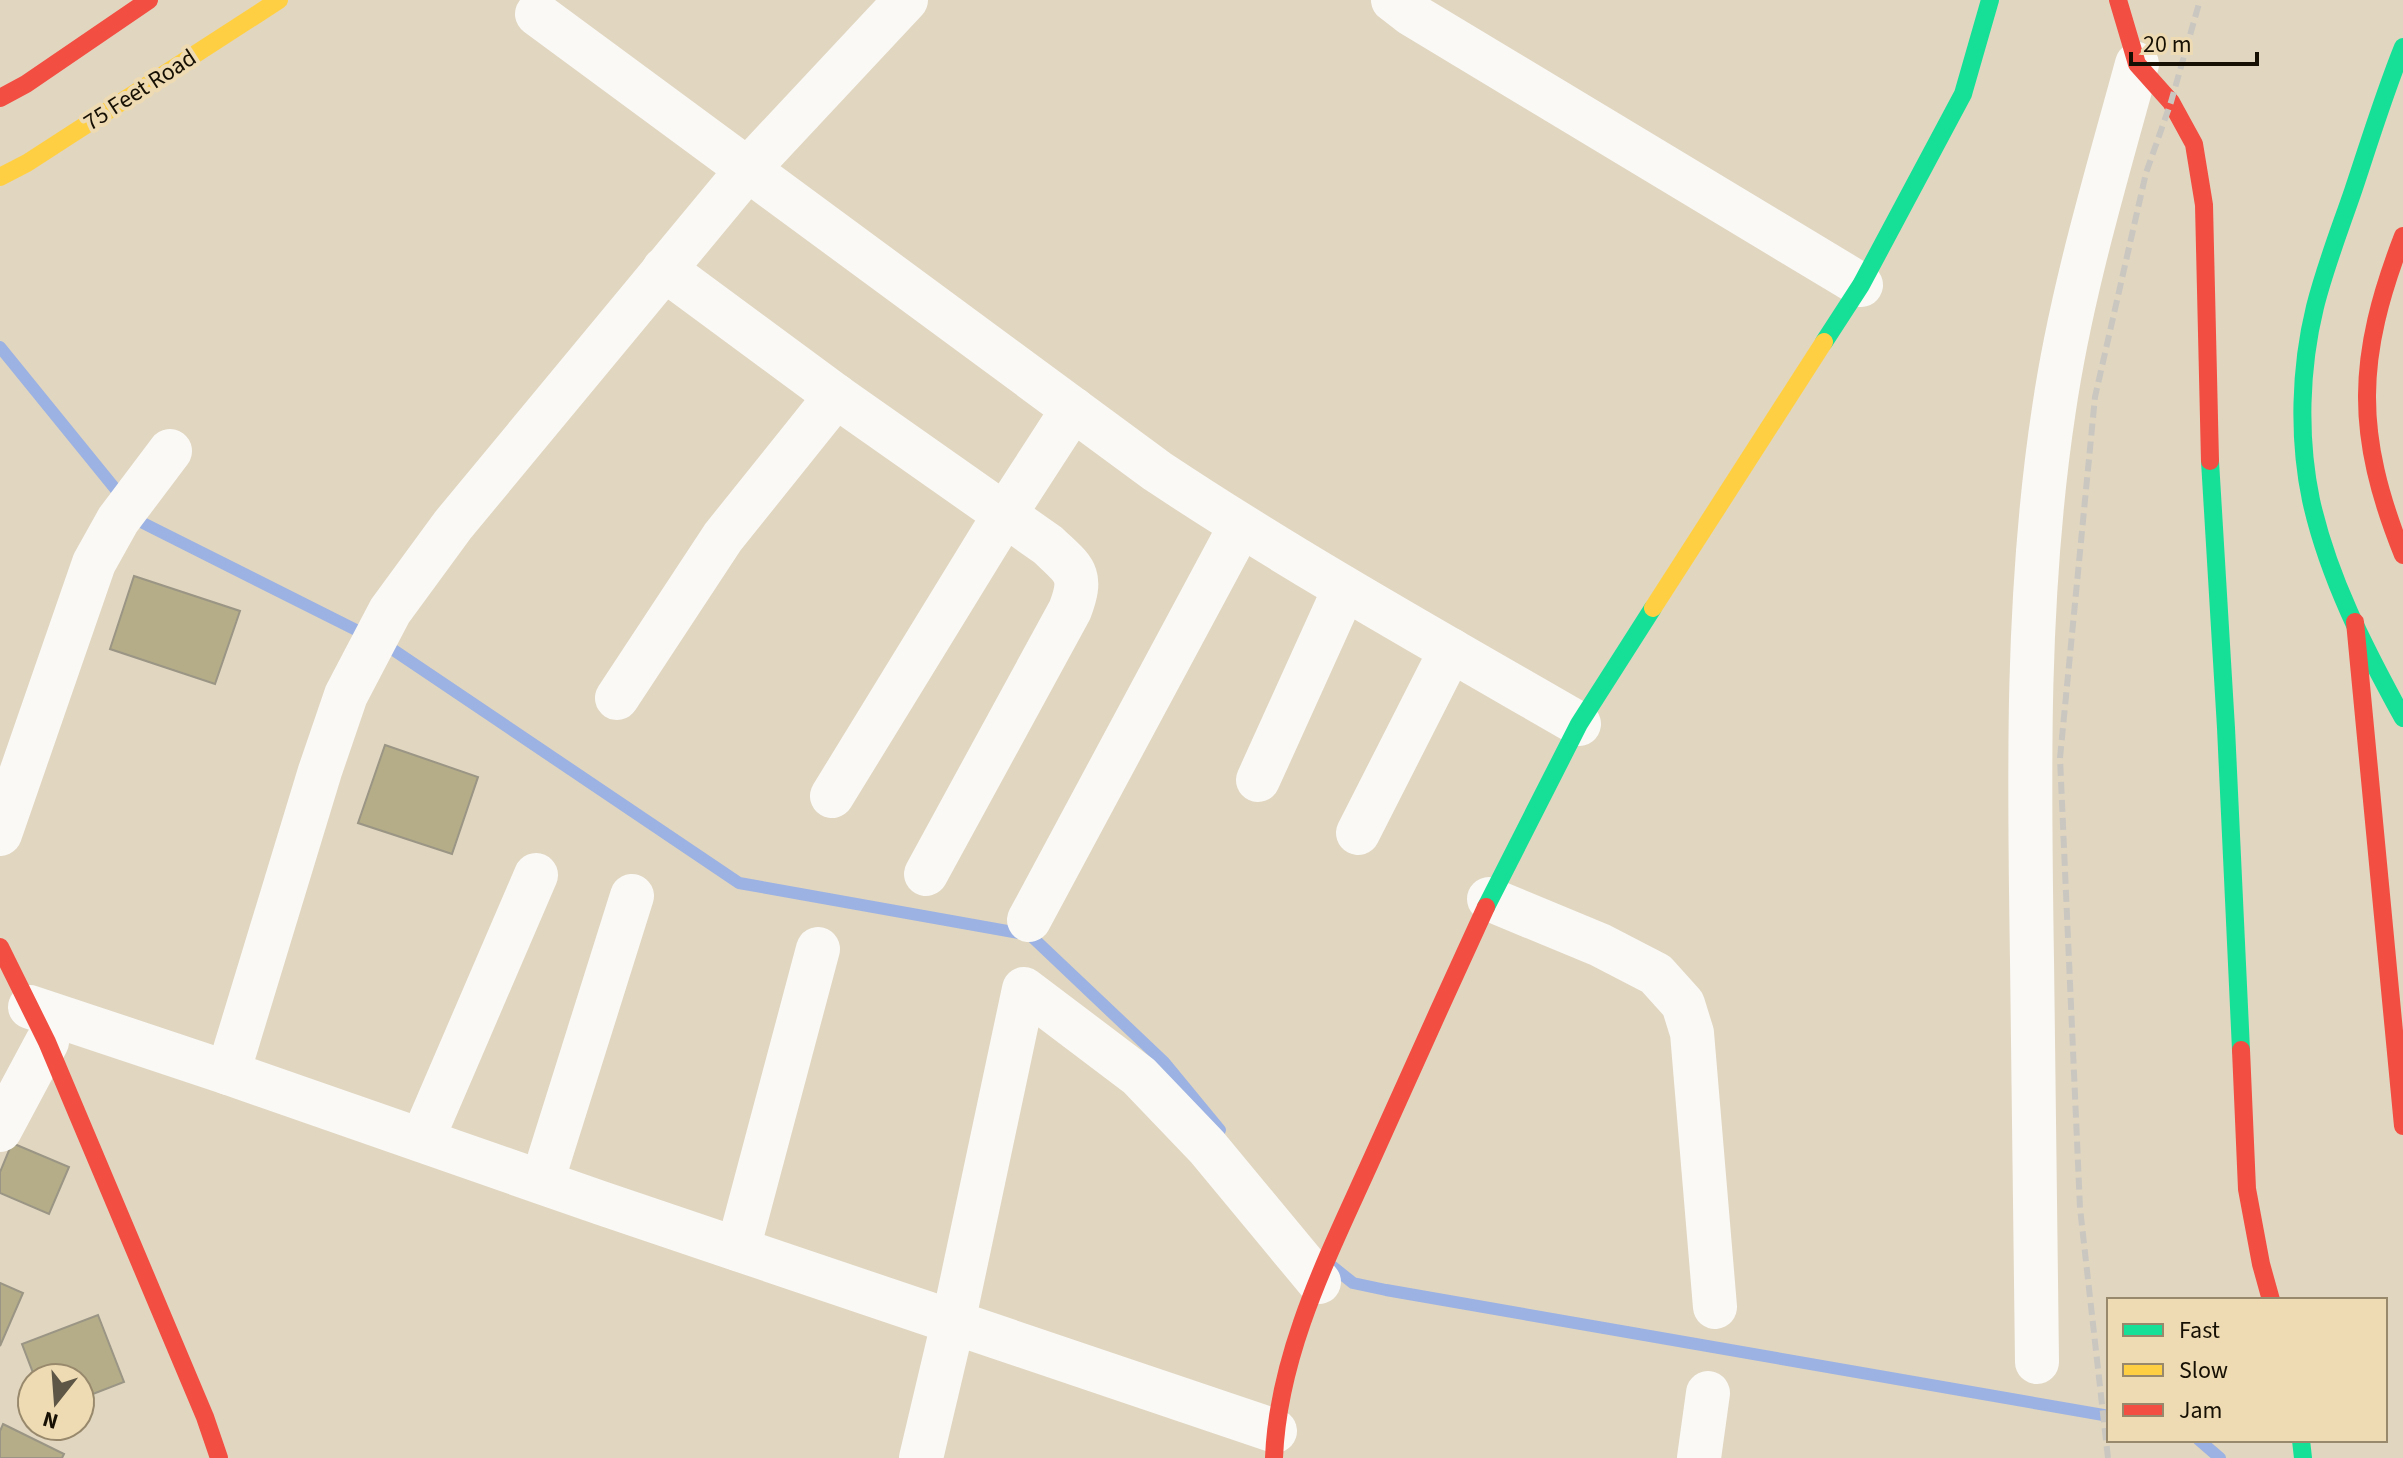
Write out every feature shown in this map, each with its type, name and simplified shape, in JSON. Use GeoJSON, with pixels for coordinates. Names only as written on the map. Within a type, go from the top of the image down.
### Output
{"type":"FeatureCollection","features":[{"type":"Feature","properties":{"kind":"main road"},"geometry":{"type":"LineString","coordinates":[[0,98],[26,84],[149,0]]}},
{"type":"Feature","properties":{"kind":"main road","name":"75 Feet Road"},"geometry":{"type":"LineString","coordinates":[[0,177],[27,163],[279,0]]}},
{"type":"Feature","properties":{"kind":"main road"},"geometry":{"type":"LineString","coordinates":[[1274,1445],[1294,1346],[1323,1271],[1489,899],[1579,724],[1861,285],[1963,94],[1990,0]]}},
{"type":"Feature","properties":{"kind":"main road"},"geometry":{"type":"LineString","coordinates":[[2118,0],[2137,64],[2171,102],[2194,144],[2204,205],[2208,429],[2226,728],[2244,1146],[2247,1189],[2270,1298]]}},
{"type":"Feature","properties":{"kind":"main road"},"geometry":{"type":"LineString","coordinates":[[2403,47],[2322,286],[2311,325],[2303,389],[2305,456],[2315,517],[2371,659],[2403,718]]}},
{"type":"Feature","properties":{"kind":"main road"},"geometry":{"type":"LineString","coordinates":[[2403,236],[2381,298],[2365,381],[2367,433],[2376,484],[2403,555]]}},
{"type":"Feature","properties":{"kind":"main road"},"geometry":{"type":"LineString","coordinates":[[2355,622],[2403,1126]]}},
{"type":"Feature","properties":{"kind":"main road"},"geometry":{"type":"LineString","coordinates":[[0,947],[39,1025],[205,1417],[219,1458]]}},
{"type":"Feature","properties":{"kind":"street"},"geometry":{"type":"LineString","coordinates":[[228,1073],[320,771],[346,695],[375,640],[453,525],[664,269],[747,170],[906,0]]}},
{"type":"Feature","properties":{"kind":"street"},"geometry":{"type":"LineString","coordinates":[[1393,0],[1411,14],[1861,285]]}},
{"type":"Feature","properties":{"kind":"street"},"geometry":{"type":"LineString","coordinates":[[537,14],[1157,471],[1240,527],[1344,590],[1579,724]]}},
{"type":"Feature","properties":{"kind":"street"},"geometry":{"type":"LineString","coordinates":[[2037,1362],[2029,795],[2031,656],[2039,541],[2054,410],[2066,342],[2137,64]]}},
{"type":"Feature","properties":{"kind":"street"},"geometry":{"type":"LineString","coordinates":[[664,269],[836,396],[1048,545],[1072,568],[1078,581],[1070,610],[926,874]]}},
{"type":"Feature","properties":{"kind":"street"},"geometry":{"type":"LineString","coordinates":[[617,698],[723,537],[836,396]]}},
{"type":"Feature","properties":{"kind":"street"},"geometry":{"type":"LineString","coordinates":[[832,796],[1073,409]]}},
{"type":"Feature","properties":{"kind":"street"},"geometry":{"type":"LineString","coordinates":[[0,834],[94,563],[125,508],[170,451]]}},
{"type":"Feature","properties":{"kind":"street"},"geometry":{"type":"LineString","coordinates":[[1029,920],[1240,527]]}},
{"type":"Feature","properties":{"kind":"street"},"geometry":{"type":"LineString","coordinates":[[1258,780],[1344,590]]}},
{"type":"Feature","properties":{"kind":"street"},"geometry":{"type":"LineString","coordinates":[[1358,833],[1451,650]]}},
{"type":"Feature","properties":{"kind":"street"},"geometry":{"type":"LineString","coordinates":[[422,1140],[536,875]]}},
{"type":"Feature","properties":{"kind":"street"},"geometry":{"type":"LineString","coordinates":[[542,1182],[632,896]]}},
{"type":"Feature","properties":{"kind":"street"},"geometry":{"type":"LineString","coordinates":[[1489,899],[1600,945],[1656,974],[1683,1004],[1692,1033],[1715,1307]]}},
{"type":"Feature","properties":{"kind":"street"},"geometry":{"type":"LineString","coordinates":[[738,1249],[818,949]]}},
{"type":"Feature","properties":{"kind":"street"},"geometry":{"type":"LineString","coordinates":[[921,1458],[1024,989],[1139,1076],[1323,1271]]}},
{"type":"Feature","properties":{"kind":"street"},"geometry":{"type":"LineString","coordinates":[[0,1130],[39,1025],[228,1073],[953,1323],[1274,1445]]}},
{"type":"Feature","properties":{"kind":"street"},"geometry":{"type":"LineString","coordinates":[[1699,1458],[1708,1393]]}},
{"type":"Feature","properties":{"kind":"building"},"geometry":{"type":"Polygon","coordinates":[[[134,576],[240,611],[215,684],[110,649],[134,576]]]}},
{"type":"Feature","properties":{"kind":"building"},"geometry":{"type":"Polygon","coordinates":[[[385,745],[478,777],[452,854],[358,823],[385,745]]]}},
{"type":"Feature","properties":{"kind":"building"},"geometry":{"type":"Polygon","coordinates":[[[12,1143],[69,1167],[49,1214],[0,1193],[0,1172],[12,1143]]]}},
{"type":"Feature","properties":{"kind":"building"},"geometry":{"type":"Polygon","coordinates":[[[0,1283],[23,1293],[0,1346],[0,1283]]]}},
{"type":"Feature","properties":{"kind":"building"},"geometry":{"type":"Polygon","coordinates":[[[98,1315],[124,1382],[96,1393],[96,1362],[29,1362],[22,1344],[98,1315]]]}},
{"type":"Feature","properties":{"kind":"building"},"geometry":{"type":"Polygon","coordinates":[[[3,1424],[16,1430],[16,1442],[40,1442],[64,1454],[62,1458],[0,1458],[3,1424]]]}},
{"type":"Feature","properties":{"kind":"waterway"},"geometry":{"type":"LineString","coordinates":[[0,347],[143,523],[386,645],[739,883],[1030,935],[1164,1062],[1220,1130]]}},
{"type":"Feature","properties":{"kind":"waterway"},"geometry":{"type":"LineString","coordinates":[[1333,1267],[1353,1283],[1386,1290],[2107,1416]]}},
{"type":"Feature","properties":{"kind":"waterway"},"geometry":{"type":"LineString","coordinates":[[2201,1442],[2220,1458]]}},
{"type":"Feature","properties":{"kind":"railway"},"geometry":{"type":"LineString","coordinates":[[2108,1458],[2080,1208],[2060,758],[2095,397],[2146,173],[2171,102],[2200,0]]}},
{"type":"Feature","properties":{"kind":"traffic: fast"},"geometry":{"type":"LineString","coordinates":[[1824,342],[1861,285],[1963,94],[1990,0]]}},
{"type":"Feature","properties":{"kind":"traffic: fast"},"geometry":{"type":"LineString","coordinates":[[2403,47],[2319,292],[2306,354],[2302,403],[2307,476],[2318,529],[2362,639],[2403,718]]}},
{"type":"Feature","properties":{"kind":"traffic: fast"},"geometry":{"type":"LineString","coordinates":[[2210,461],[2241,1050]]}},
{"type":"Feature","properties":{"kind":"traffic: fast"},"geometry":{"type":"LineString","coordinates":[[1486,907],[1579,724],[1653,608]]}},
{"type":"Feature","properties":{"kind":"traffic: fast"},"geometry":{"type":"LineString","coordinates":[[2301,1442],[2303,1458]]}},
{"type":"Feature","properties":{"kind":"traffic: slow"},"geometry":{"type":"LineString","coordinates":[[0,177],[27,163],[279,0]]}},
{"type":"Feature","properties":{"kind":"traffic: slow"},"geometry":{"type":"LineString","coordinates":[[1653,608],[1824,342]]}},
{"type":"Feature","properties":{"kind":"traffic: jam"},"geometry":{"type":"LineString","coordinates":[[0,98],[26,84],[149,0]]}},
{"type":"Feature","properties":{"kind":"traffic: jam"},"geometry":{"type":"LineString","coordinates":[[2118,0],[2137,64],[2171,102],[2194,144],[2204,205],[2210,461]]}},
{"type":"Feature","properties":{"kind":"traffic: jam"},"geometry":{"type":"LineString","coordinates":[[2403,236],[2376,320],[2369,358],[2367,396],[2369,433],[2376,471],[2403,555]]}},
{"type":"Feature","properties":{"kind":"traffic: jam"},"geometry":{"type":"LineString","coordinates":[[2355,622],[2403,1126]]}},
{"type":"Feature","properties":{"kind":"traffic: jam"},"geometry":{"type":"LineString","coordinates":[[1274,1458],[1285,1381],[1308,1306],[1486,907]]}},
{"type":"Feature","properties":{"kind":"traffic: jam"},"geometry":{"type":"LineString","coordinates":[[0,947],[47,1042],[205,1417],[219,1458]]}},
{"type":"Feature","properties":{"kind":"traffic: jam"},"geometry":{"type":"LineString","coordinates":[[2241,1050],[2247,1189],[2270,1298]]}}]}
